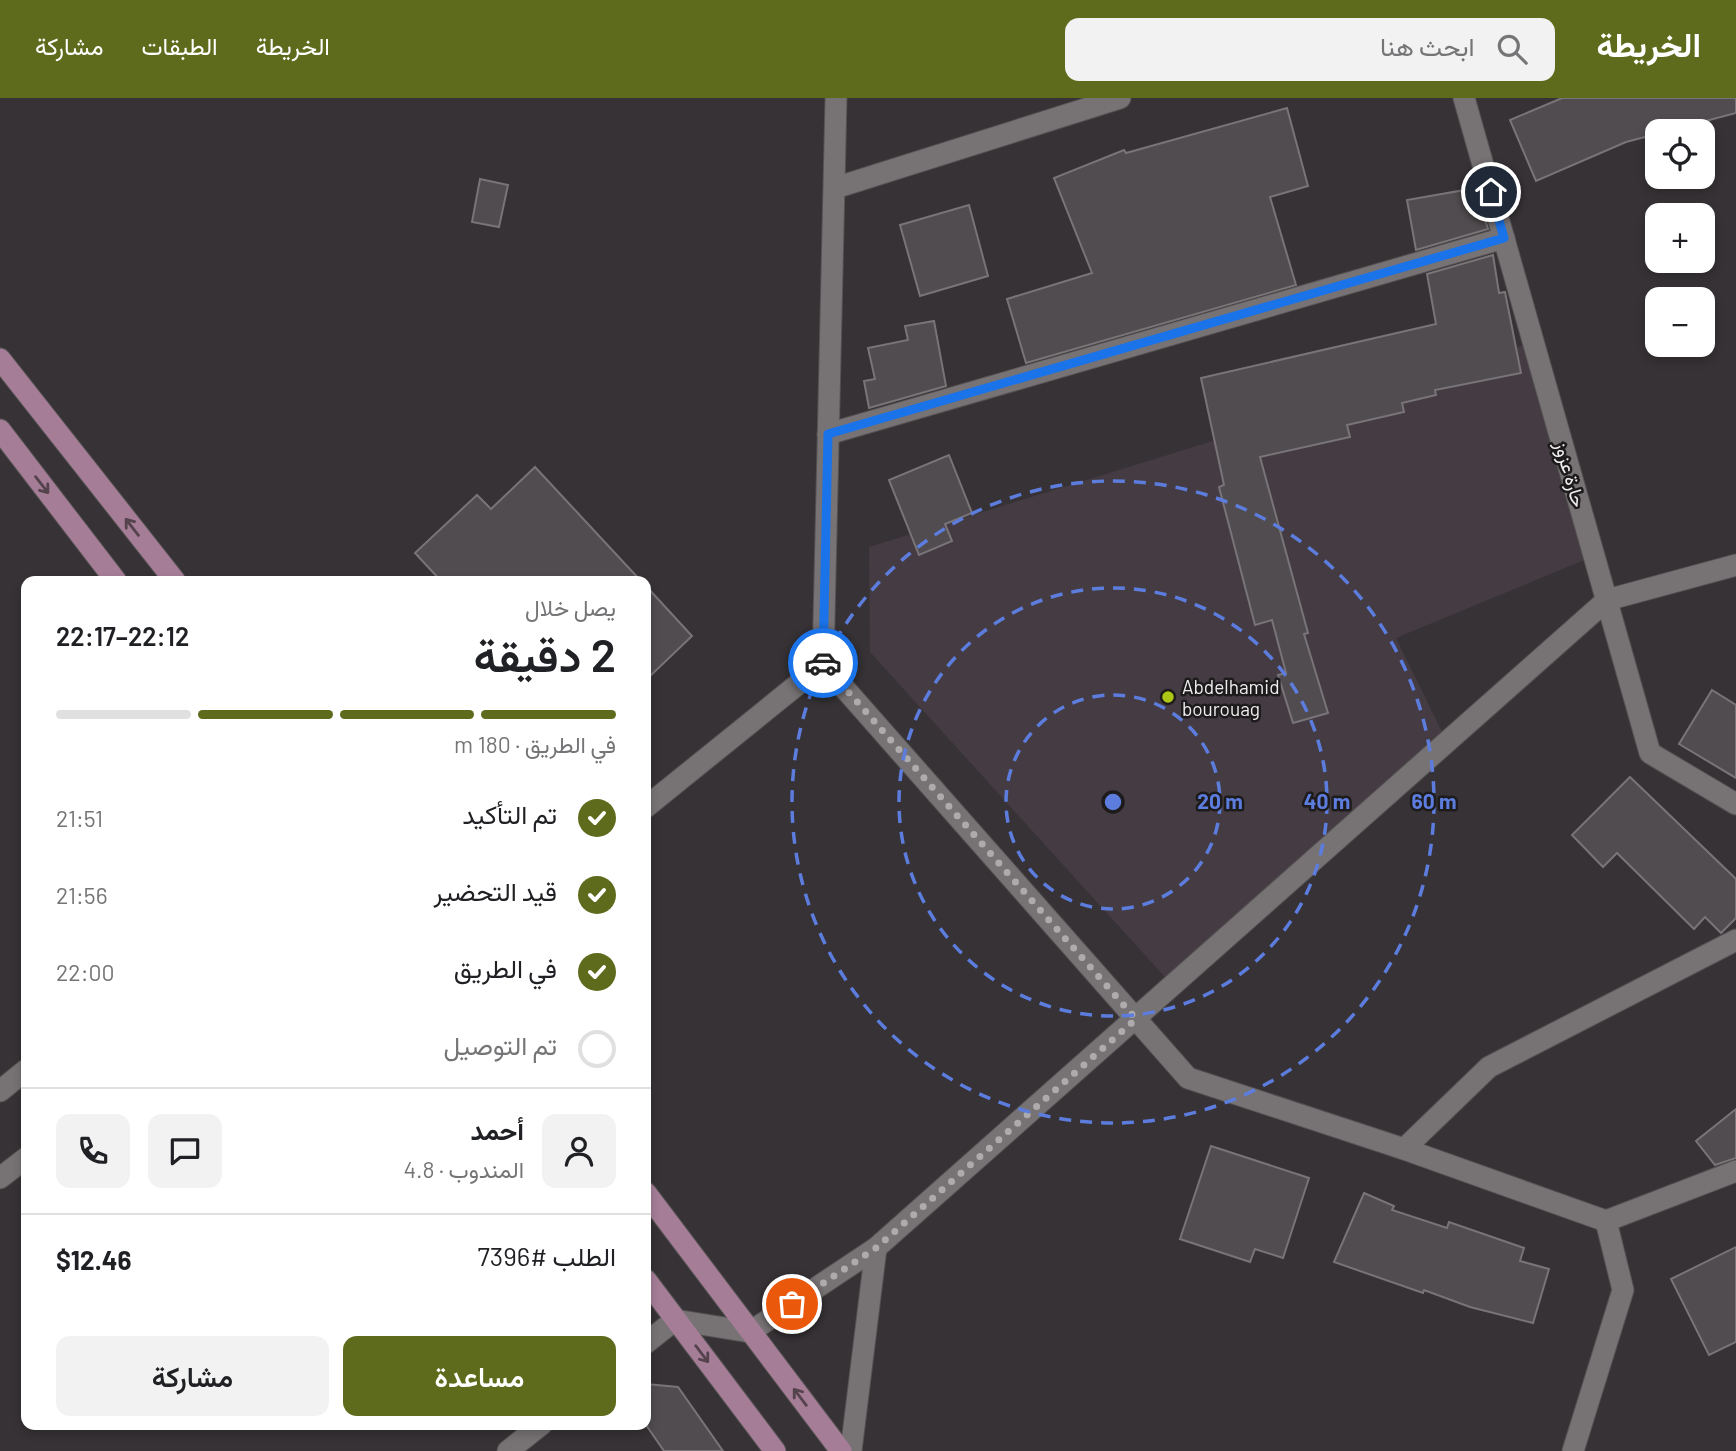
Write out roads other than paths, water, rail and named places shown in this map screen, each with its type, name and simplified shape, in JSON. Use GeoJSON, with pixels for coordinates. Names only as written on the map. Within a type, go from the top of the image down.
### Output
{"type":"FeatureCollection","features":[{"type":"Feature","properties":{"kind":"main road"},"geometry":{"type":"LineString","coordinates":[[0,359],[170,576]]}},
{"type":"Feature","properties":{"kind":"main road"},"geometry":{"type":"LineString","coordinates":[[0,430],[112,576]]}},
{"type":"Feature","properties":{"kind":"main road"},"geometry":{"type":"LineString","coordinates":[[651,1200],[841,1451]]}},
{"type":"Feature","properties":{"kind":"main road"},"geometry":{"type":"LineString","coordinates":[[651,1287],[775,1451]]}},
{"type":"Feature","properties":{"kind":"street"},"geometry":{"type":"LineString","coordinates":[[836,98],[822,664],[1188,1078],[1404,1149],[1606,1222],[1736,1171]]}},
{"type":"Feature","properties":{"kind":"street"},"geometry":{"type":"LineString","coordinates":[[835,188],[1121,98]]}},
{"type":"Feature","properties":{"kind":"street","name":"حارة عزوز"},"geometry":{"type":"LineString","coordinates":[[1464,98],[1650,753],[1736,804]]}},
{"type":"Feature","properties":{"kind":"street"},"geometry":{"type":"LineString","coordinates":[[828,434],[1504,238]]}},
{"type":"Feature","properties":{"kind":"street"},"geometry":{"type":"LineString","coordinates":[[651,1339],[676,1320],[750,1332],[876,1248],[1607,600],[1736,565]]}},
{"type":"Feature","properties":{"kind":"street"},"geometry":{"type":"LineString","coordinates":[[651,803],[822,664]]}},
{"type":"Feature","properties":{"kind":"street"},"geometry":{"type":"LineString","coordinates":[[1404,1149],[1489,1067],[1736,940]]}},
{"type":"Feature","properties":{"kind":"street"},"geometry":{"type":"LineString","coordinates":[[0,1091],[21,1074]]}},
{"type":"Feature","properties":{"kind":"street"},"geometry":{"type":"LineString","coordinates":[[0,1178],[21,1162]]}},
{"type":"Feature","properties":{"kind":"street"},"geometry":{"type":"LineString","coordinates":[[1573,1451],[1623,1290],[1606,1222]]}},
{"type":"Feature","properties":{"kind":"street"},"geometry":{"type":"LineString","coordinates":[[851,1451],[876,1248]]}},
{"type":"Feature","properties":{"kind":"street"},"geometry":{"type":"LineString","coordinates":[[508,1451],[534,1430]]}},
{"type":"Feature","properties":{"kind":"place","name":"Abdelhamid bourouag"},"geometry":{"type":"Point","coordinates":[1168,697]}}]}
